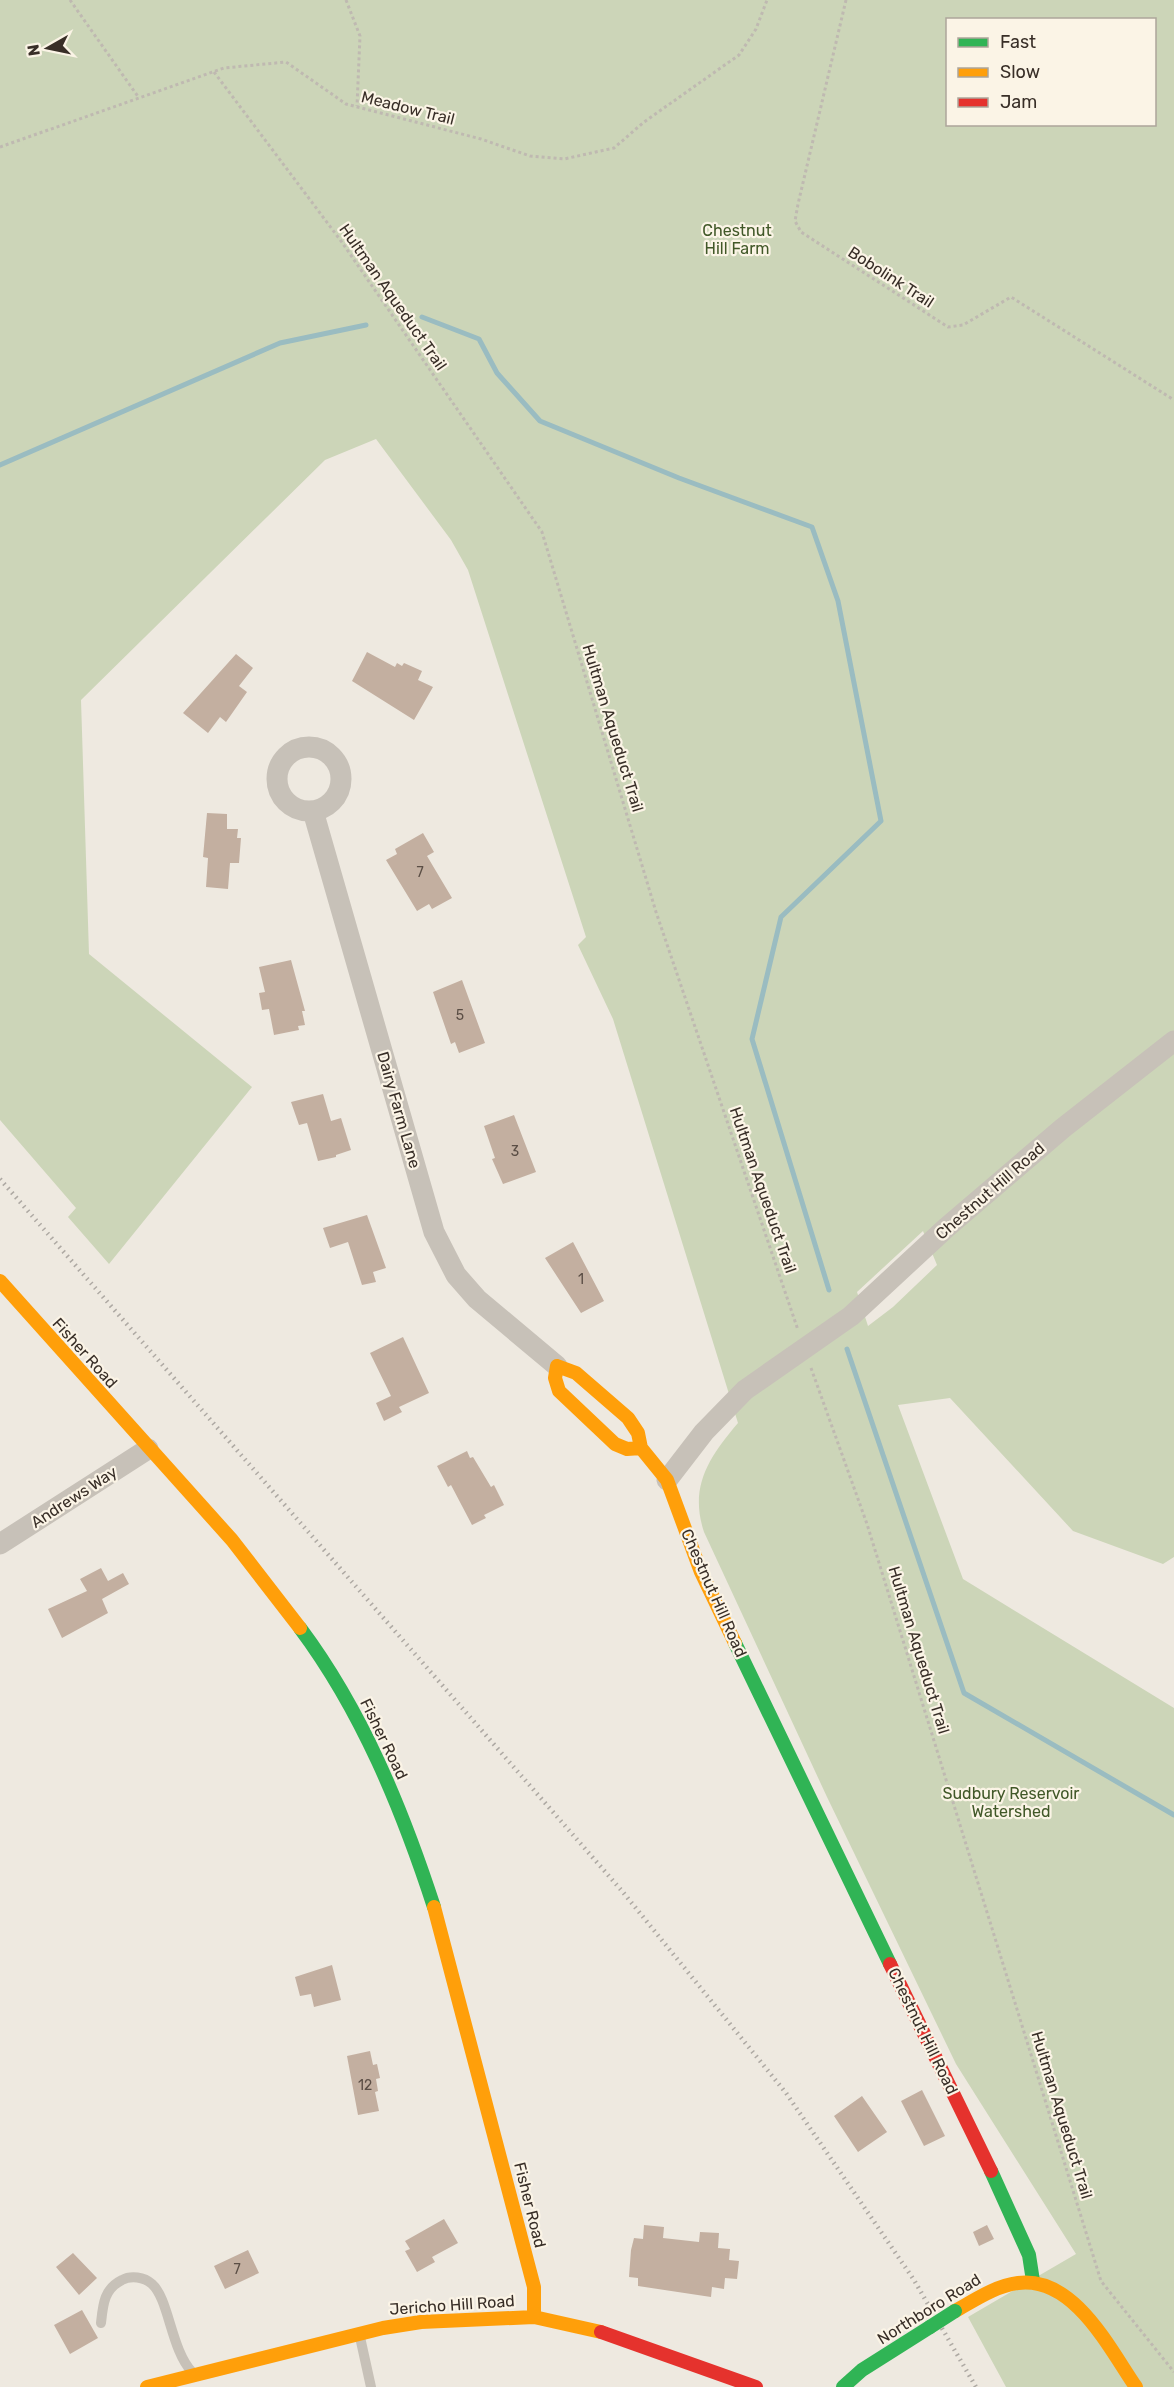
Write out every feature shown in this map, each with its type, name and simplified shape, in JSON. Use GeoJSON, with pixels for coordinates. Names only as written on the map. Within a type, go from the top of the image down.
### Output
{"type":"FeatureCollection","features":[{"type":"Feature","properties":{"kind":"street","name":"Dairy Farm Lane"},"geometry":{"type":"LineString","coordinates":[[313,811],[435,1232],[456,1275],[477,1299],[557,1366],[576,1373],[628,1418],[638,1433],[641,1448],[667,1480]]}},
{"type":"Feature","properties":{"kind":"street","name":"Chestnut Hill Road"},"geometry":{"type":"LineString","coordinates":[[1033,2281],[1029,2255],[1012,2215],[701,1572],[667,1480],[704,1432],[745,1390],[851,1316],[946,1228],[1045,1143],[1174,1041]]}},
{"type":"Feature","properties":{"kind":"street","name":"Fisher Road"},"geometry":{"type":"LineString","coordinates":[[0,1281],[236,1546],[302,1630],[341,1690],[377,1759],[418,1855],[447,1947],[534,2288],[534,2317]]}},
{"type":"Feature","properties":{"kind":"street"},"geometry":{"type":"LineString","coordinates":[[557,1366],[555,1378],[559,1391],[615,1444],[627,1449],[641,1448]]}},
{"type":"Feature","properties":{"kind":"street","name":"Andrews Way"},"geometry":{"type":"LineString","coordinates":[[0,1544],[148,1449]]}},
{"type":"Feature","properties":{"kind":"street"},"geometry":{"type":"LineString","coordinates":[[1033,2281],[1050,2286],[1073,2303],[1136,2387]]}},
{"type":"Feature","properties":{"kind":"street","name":"Northboro Road"},"geometry":{"type":"LineString","coordinates":[[843,2387],[862,2370],[992,2289],[1005,2284],[1033,2281]]}},
{"type":"Feature","properties":{"kind":"street","name":"Jericho Hill Road"},"geometry":{"type":"LineString","coordinates":[[147,2387],[359,2333],[421,2322],[534,2317],[587,2328],[631,2341],[756,2387]]}},
{"type":"Feature","properties":{"kind":"lane"},"geometry":{"type":"LineString","coordinates":[[101,2323],[103,2299],[114,2285],[125,2278],[138,2277],[153,2284],[164,2307],[174,2341],[186,2365],[194,2374]]}},
{"type":"Feature","properties":{"kind":"lane"},"geometry":{"type":"LineString","coordinates":[[359,2333],[371,2387]]}},
{"type":"Feature","properties":{"kind":"path"},"geometry":{"type":"LineString","coordinates":[[69,0],[139,98]]}},
{"type":"Feature","properties":{"kind":"path"},"geometry":{"type":"LineString","coordinates":[[346,0],[360,36],[357,107]]}},
{"type":"Feature","properties":{"kind":"path","name":"Meadow Trail"},"geometry":{"type":"LineString","coordinates":[[0,147],[224,68],[286,62],[346,104],[481,139],[530,156],[564,159],[590,155],[614,148],[659,110],[739,56],[756,29],[767,0]]}},
{"type":"Feature","properties":{"kind":"path","name":"Bobolink Trail"},"geometry":{"type":"LineString","coordinates":[[846,0],[798,204],[795,221],[801,232],[948,327],[963,324],[1011,297],[1174,400]]}},
{"type":"Feature","properties":{"kind":"path","name":"Hultman Aqueduct Trail"},"geometry":{"type":"LineString","coordinates":[[214,72],[340,241],[542,532],[656,912],[804,1348],[867,1524],[1101,2281],[1174,2372]]}},
{"type":"Feature","properties":{"kind":"green space"},"geometry":{"type":"Polygon","coordinates":[[[0,0],[1174,0],[1174,1557],[1163,1564],[1073,1531],[950,1398],[898,1405],[963,1579],[1174,1708],[1174,2387],[1006,2387],[968,2317],[1076,2254],[956,2064],[827,1797],[704,1532],[699,1501],[704,1473],[718,1448],[738,1423],[613,1019],[578,945],[586,937],[468,570],[451,540],[376,439],[325,460],[81,700],[89,954],[252,1087],[109,1264],[68,1217],[76,1208],[0,1120],[0,0]],[[923,1231],[857,1292],[868,1326],[893,1307],[937,1265],[923,1231]]]}},
{"type":"Feature","properties":{"kind":"building"},"geometry":{"type":"Polygon","coordinates":[[[367,652],[395,667],[397,663],[402,666],[404,663],[422,671],[418,680],[433,687],[414,720],[352,681],[367,652]]]}},
{"type":"Feature","properties":{"kind":"building"},"geometry":{"type":"Polygon","coordinates":[[[236,654],[253,668],[239,686],[247,692],[226,722],[220,717],[208,733],[183,713],[236,654]]]}},
{"type":"Feature","properties":{"kind":"building"},"geometry":{"type":"Polygon","coordinates":[[[207,813],[227,814],[227,829],[238,829],[237,838],[241,838],[239,863],[230,863],[228,889],[206,887],[208,858],[203,857],[207,813]]]}},
{"type":"Feature","properties":{"kind":"building"},"geometry":{"type":"Polygon","coordinates":[[[423,833],[434,852],[427,856],[452,898],[432,909],[429,904],[417,911],[386,860],[397,854],[395,849],[423,833]]]}},
{"type":"Feature","properties":{"kind":"building"},"geometry":{"type":"Polygon","coordinates":[[[291,960],[305,1011],[302,1011],[305,1025],[298,1026],[299,1030],[274,1035],[269,1009],[262,1010],[259,993],[265,992],[259,967],[291,960]]]}},
{"type":"Feature","properties":{"kind":"building"},"geometry":{"type":"Polygon","coordinates":[[[462,980],[485,1043],[459,1053],[455,1042],[451,1044],[433,992],[462,980]]]}},
{"type":"Feature","properties":{"kind":"building"},"geometry":{"type":"Polygon","coordinates":[[[323,1094],[331,1121],[341,1118],[351,1150],[336,1155],[336,1157],[318,1161],[307,1123],[299,1125],[291,1102],[323,1094]]]}},
{"type":"Feature","properties":{"kind":"building"},"geometry":{"type":"Polygon","coordinates":[[[514,1115],[536,1172],[503,1184],[492,1159],[495,1158],[484,1126],[514,1115]]]}},
{"type":"Feature","properties":{"kind":"building"},"geometry":{"type":"Polygon","coordinates":[[[367,1215],[386,1268],[373,1272],[376,1282],[362,1285],[348,1242],[330,1248],[323,1228],[367,1215]]]}},
{"type":"Feature","properties":{"kind":"building"},"geometry":{"type":"Polygon","coordinates":[[[573,1242],[604,1301],[581,1313],[545,1258],[573,1242]]]}},
{"type":"Feature","properties":{"kind":"building"},"geometry":{"type":"Polygon","coordinates":[[[403,1337],[429,1393],[399,1407],[402,1412],[384,1421],[376,1403],[391,1396],[370,1353],[403,1337]]]}},
{"type":"Feature","properties":{"kind":"building"},"geometry":{"type":"Polygon","coordinates":[[[467,1451],[491,1487],[494,1485],[504,1505],[484,1515],[486,1518],[472,1525],[451,1485],[448,1487],[437,1466],[467,1451]]]}},
{"type":"Feature","properties":{"kind":"building"},"geometry":{"type":"Polygon","coordinates":[[[101,1568],[108,1581],[123,1573],[129,1584],[102,1599],[108,1613],[62,1638],[48,1609],[87,1591],[80,1579],[101,1568]]]}},
{"type":"Feature","properties":{"kind":"building"},"geometry":{"type":"Polygon","coordinates":[[[332,1965],[341,2000],[314,2007],[311,1994],[300,1996],[295,1977],[332,1965]]]}},
{"type":"Feature","properties":{"kind":"building"},"geometry":{"type":"Polygon","coordinates":[[[370,2051],[373,2065],[377,2064],[380,2078],[376,2079],[378,2091],[375,2092],[379,2111],[358,2115],[347,2056],[370,2051]]]}},
{"type":"Feature","properties":{"kind":"building"},"geometry":{"type":"Polygon","coordinates":[[[922,2090],[945,2136],[924,2146],[901,2101],[922,2090]]]}},
{"type":"Feature","properties":{"kind":"building"},"geometry":{"type":"Polygon","coordinates":[[[862,2096],[887,2132],[858,2152],[834,2116],[862,2096]]]}},
{"type":"Feature","properties":{"kind":"building"},"geometry":{"type":"Polygon","coordinates":[[[444,2219],[458,2243],[432,2257],[435,2262],[417,2272],[405,2251],[410,2249],[405,2241],[444,2219]]]}},
{"type":"Feature","properties":{"kind":"building"},"geometry":{"type":"Polygon","coordinates":[[[644,2225],[664,2227],[663,2238],[699,2242],[700,2232],[719,2233],[718,2248],[730,2249],[729,2260],[739,2261],[737,2279],[725,2278],[724,2289],[712,2287],[711,2297],[638,2286],[638,2278],[629,2277],[631,2250],[634,2238],[643,2239],[644,2225]]]}},
{"type":"Feature","properties":{"kind":"building"},"geometry":{"type":"Polygon","coordinates":[[[987,2225],[994,2239],[979,2246],[973,2232],[987,2225]]]}},
{"type":"Feature","properties":{"kind":"building"},"geometry":{"type":"Polygon","coordinates":[[[248,2250],[259,2273],[225,2289],[214,2266],[248,2250]]]}},
{"type":"Feature","properties":{"kind":"building"},"geometry":{"type":"Polygon","coordinates":[[[73,2253],[97,2278],[79,2295],[56,2267],[73,2253]]]}},
{"type":"Feature","properties":{"kind":"building"},"geometry":{"type":"Polygon","coordinates":[[[82,2310],[98,2338],[70,2354],[54,2325],[82,2310]]]}},
{"type":"Feature","properties":{"kind":"waterway"},"geometry":{"type":"LineString","coordinates":[[422,317],[479,339],[497,373],[540,421],[679,478],[812,527],[838,601],[881,821],[781,917],[752,1039],[829,1290]]}},
{"type":"Feature","properties":{"kind":"waterway"},"geometry":{"type":"LineString","coordinates":[[0,465],[280,343],[366,325]]}},
{"type":"Feature","properties":{"kind":"waterway"},"geometry":{"type":"LineString","coordinates":[[847,1349],[964,1693],[1174,1815]]}},
{"type":"Feature","properties":{"kind":"railway"},"geometry":{"type":"LineString","coordinates":[[0,1179],[622,1891],[786,2093],[914,2280],[976,2387]]}},
{"type":"Feature","properties":{"kind":"traffic: fast"},"geometry":{"type":"LineString","coordinates":[[300,1628],[343,1693],[378,1762],[422,1870],[434,1907]]}},
{"type":"Feature","properties":{"kind":"traffic: fast"},"geometry":{"type":"LineString","coordinates":[[735,1643],[890,1964]]}},
{"type":"Feature","properties":{"kind":"traffic: fast"},"geometry":{"type":"LineString","coordinates":[[991,2171],[1029,2255],[1033,2281]]}},
{"type":"Feature","properties":{"kind":"traffic: fast"},"geometry":{"type":"LineString","coordinates":[[930,2327],[955,2311]]}},
{"type":"Feature","properties":{"kind":"traffic: fast"},"geometry":{"type":"LineString","coordinates":[[843,2387],[862,2370],[930,2327]]}},
{"type":"Feature","properties":{"kind":"traffic: slow"},"geometry":{"type":"LineString","coordinates":[[0,1281],[232,1540],[300,1628]]}},
{"type":"Feature","properties":{"kind":"traffic: slow"},"geometry":{"type":"LineString","coordinates":[[641,1448],[627,1449],[615,1444],[559,1391],[555,1378],[557,1366],[576,1373],[628,1418],[638,1433],[641,1448],[667,1480],[701,1572],[735,1643]]}},
{"type":"Feature","properties":{"kind":"traffic: slow"},"geometry":{"type":"LineString","coordinates":[[434,1907],[534,2287],[534,2317]]}},
{"type":"Feature","properties":{"kind":"traffic: slow"},"geometry":{"type":"LineString","coordinates":[[955,2311],[985,2294],[1018,2283],[1038,2284],[1056,2291],[1088,2318],[1136,2387]]}},
{"type":"Feature","properties":{"kind":"traffic: slow"},"geometry":{"type":"LineString","coordinates":[[147,2387],[383,2328],[421,2322],[534,2317],[601,2332]]}},
{"type":"Feature","properties":{"kind":"traffic: jam"},"geometry":{"type":"LineString","coordinates":[[890,1964],[991,2171]]}},
{"type":"Feature","properties":{"kind":"traffic: jam"},"geometry":{"type":"LineString","coordinates":[[601,2332],[756,2387]]}},
{"type":"Feature","properties":{"kind":"park label","name":"Chestnut Hill Farm"},"geometry":{"type":"Point","coordinates":[737,239]}},
{"type":"Feature","properties":{"kind":"park label","name":"Sudbury Reservoir Watershed"},"geometry":{"type":"Point","coordinates":[1011,1802]}}]}
